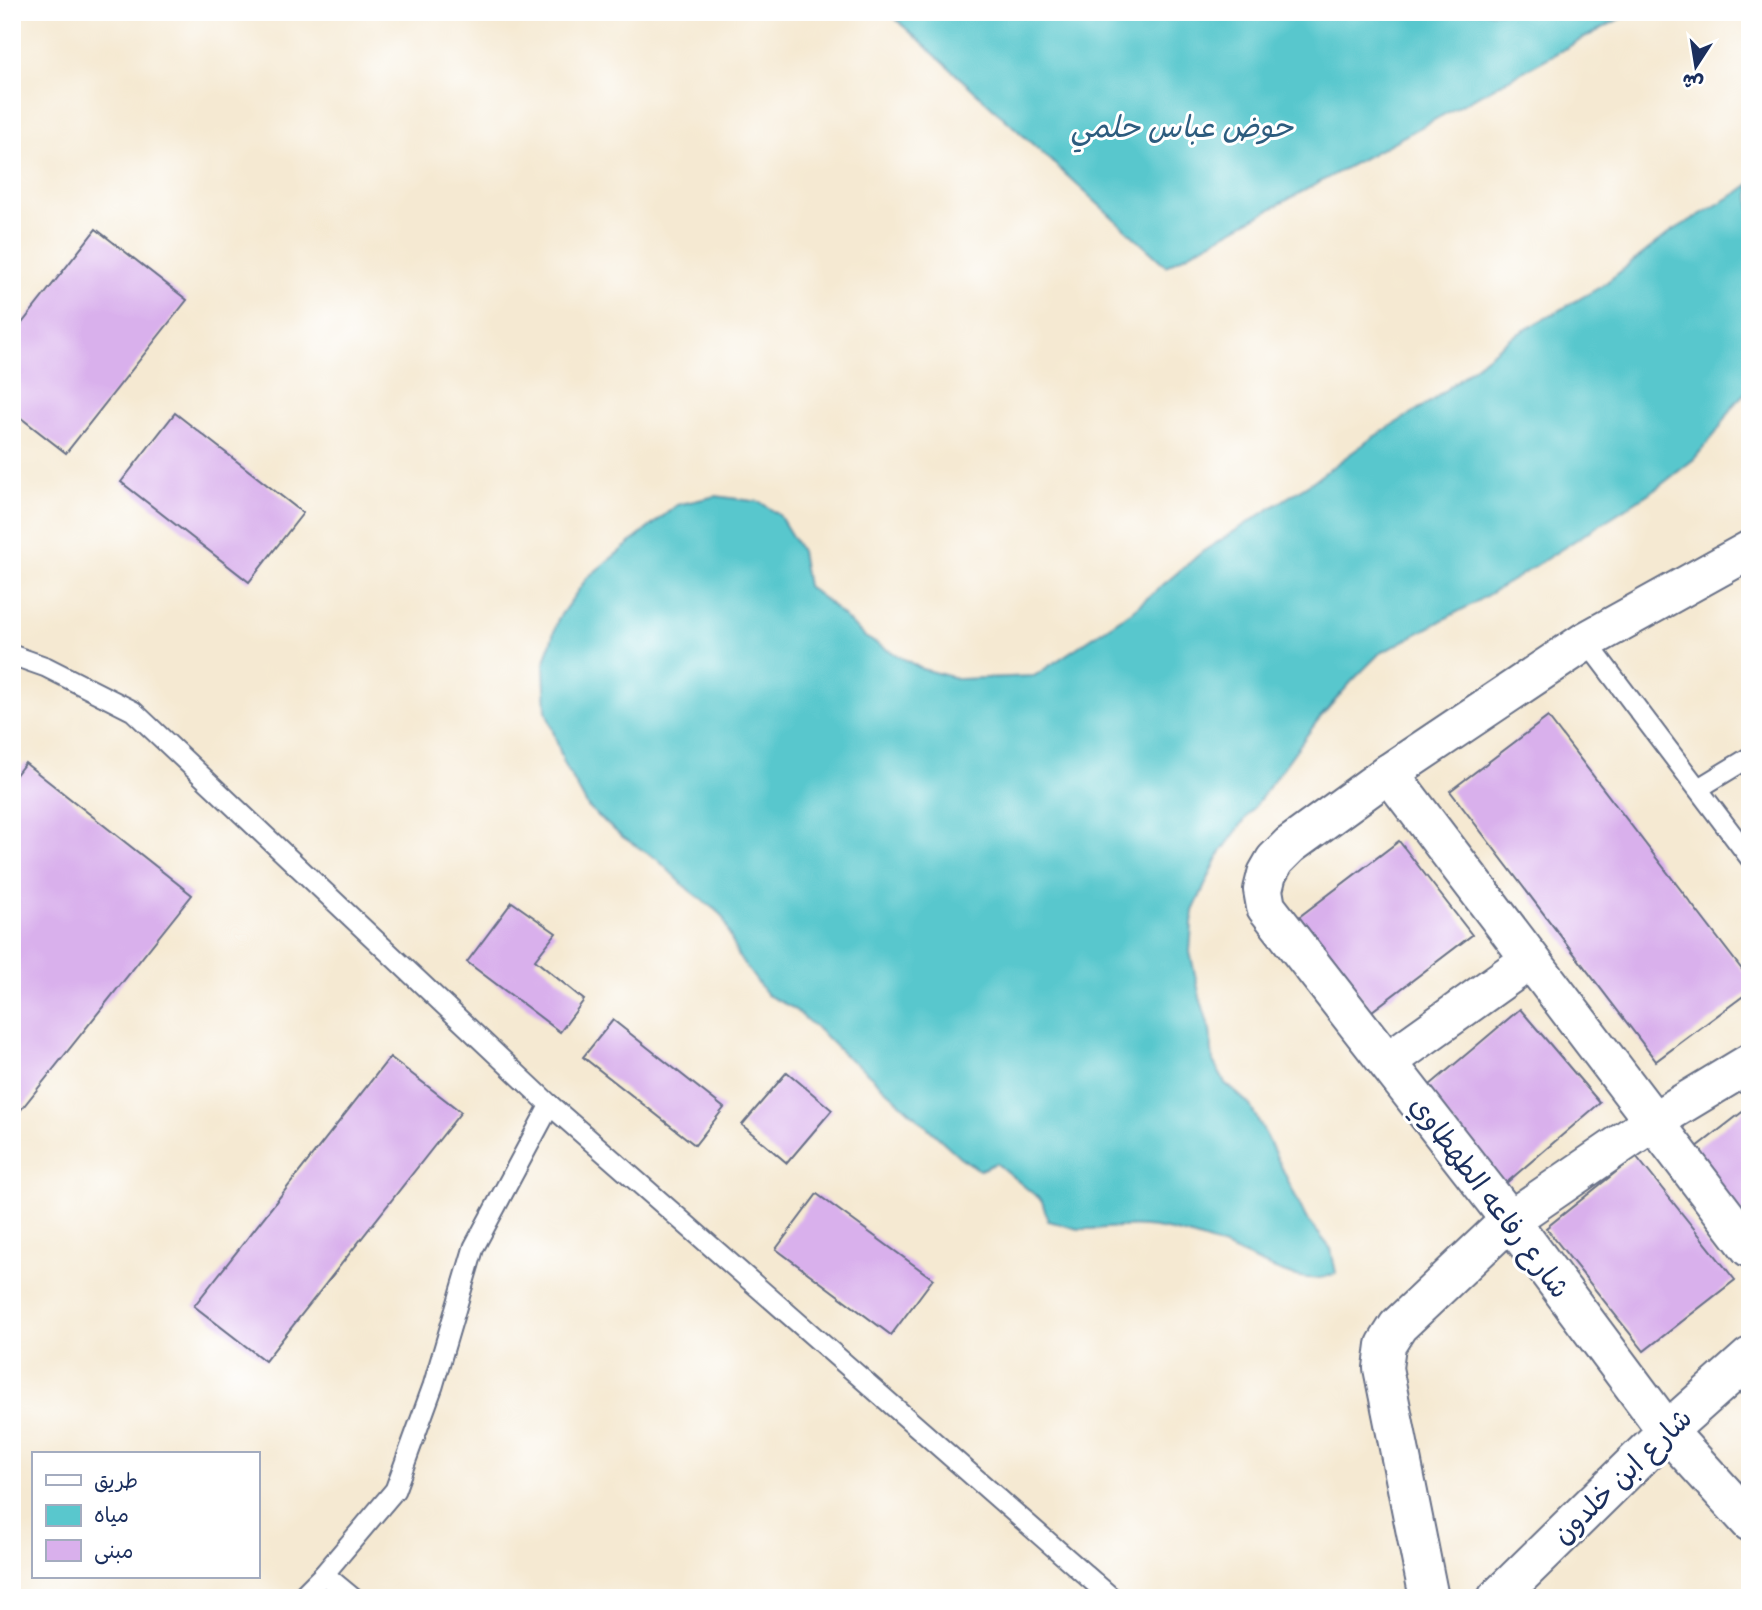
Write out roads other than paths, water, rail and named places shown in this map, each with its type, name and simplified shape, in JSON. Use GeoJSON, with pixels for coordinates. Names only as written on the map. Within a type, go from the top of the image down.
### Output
{"type":"FeatureCollection","features":[{"type":"Feature","properties":{"kind":"street"},"geometry":{"type":"LineString","coordinates":[[1750,550],[1586,641],[1389,773],[1750,1248]]}},
{"type":"Feature","properties":{"kind":"street","name":"شارع رفاعه الطهطاوي"},"geometry":{"type":"LineString","coordinates":[[1389,773],[1290,845],[1275,860],[1267,874],[1263,890],[1266,907],[1510,1220],[1667,1431],[1750,1522]]}},
{"type":"Feature","properties":{"kind":"street"},"geometry":{"type":"LineString","coordinates":[[1387,1062],[1530,960]]}},
{"type":"Feature","properties":{"kind":"street"},"geometry":{"type":"LineString","coordinates":[[1429,1598],[1382,1368],[1386,1345],[1398,1326],[1510,1220],[1654,1121],[1750,1063]]}},
{"type":"Feature","properties":{"kind":"street","name":"شارع ابن خلدون"},"geometry":{"type":"LineString","coordinates":[[1497,1598],[1667,1431],[1750,1357]]}},
{"type":"Feature","properties":{"kind":"lane"},"geometry":{"type":"LineString","coordinates":[[1586,641],[1750,858]]}},
{"type":"Feature","properties":{"kind":"lane"},"geometry":{"type":"LineString","coordinates":[[12,655],[46,667],[134,711],[550,1105],[1112,1598]]}},
{"type":"Feature","properties":{"kind":"lane"},"geometry":{"type":"LineString","coordinates":[[1699,788],[1750,757]]}},
{"type":"Feature","properties":{"kind":"lane"},"geometry":{"type":"LineString","coordinates":[[300,1598],[324,1574],[395,1490],[433,1386],[474,1247],[550,1105]]}},
{"type":"Feature","properties":{"kind":"lane"},"geometry":{"type":"LineString","coordinates":[[324,1574],[353,1598]]}},
{"type":"Feature","properties":{"kind":"water","name":"حوض عباس حلمي"},"geometry":{"type":"Polygon","coordinates":[[[888,12],[1632,12],[1166,266],[888,12]]]}},
{"type":"Feature","properties":{"kind":"water"},"geometry":{"type":"Polygon","coordinates":[[[1750,184],[1750,388],[1736,402],[1716,433],[1694,459],[1657,488],[1518,577],[1379,654],[1318,720],[1219,855],[1193,911],[1190,952],[1210,1030],[1213,1061],[1225,1083],[1249,1104],[1306,1218],[1331,1249],[1336,1273],[1323,1278],[1295,1276],[1215,1244],[1165,1230],[1137,1227],[1080,1229],[1048,1221],[1042,1201],[996,1163],[980,1170],[960,1157],[793,1008],[767,995],[738,956],[722,915],[689,890],[658,860],[621,836],[588,807],[564,763],[546,711],[544,665],[558,619],[587,578],[677,505],[716,496],[760,502],[779,515],[801,551],[807,586],[865,637],[922,669],[960,679],[1034,676],[1132,611],[1202,552],[1433,400],[1509,339],[1602,286],[1672,231],[1750,184]]]}}]}
